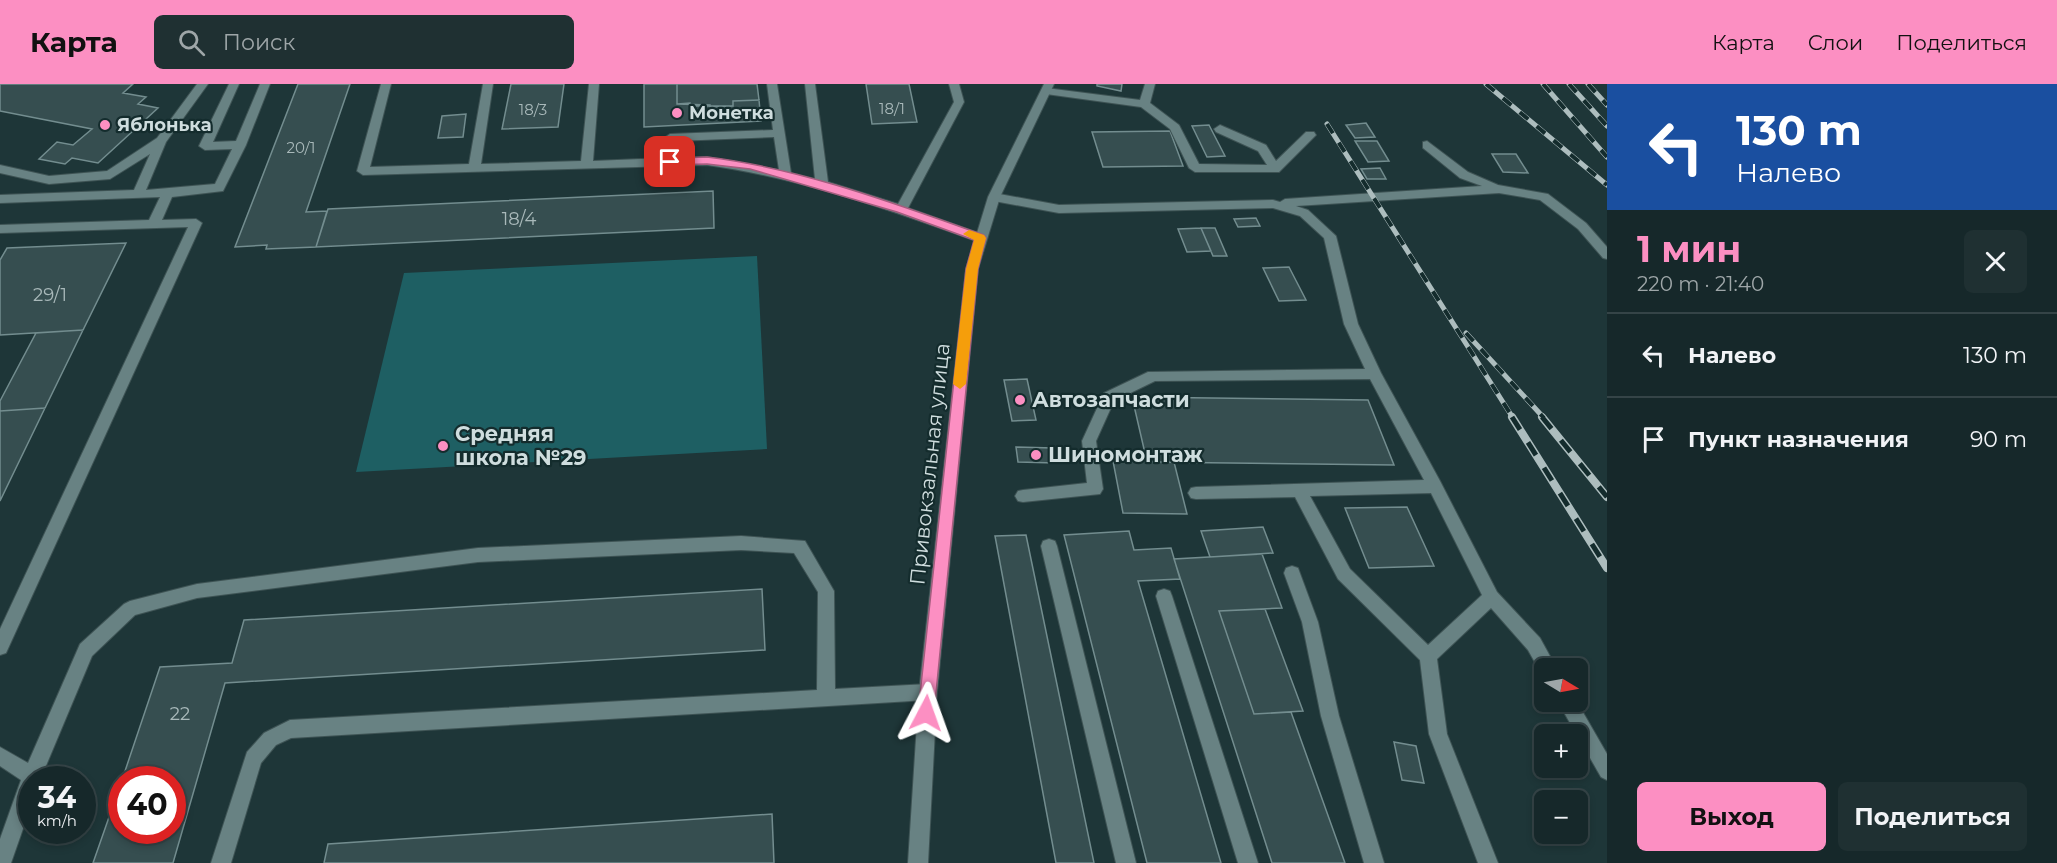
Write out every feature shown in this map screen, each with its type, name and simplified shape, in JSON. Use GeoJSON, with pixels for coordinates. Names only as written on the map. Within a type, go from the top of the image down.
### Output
{"type":"FeatureCollection","features":[{"type":"Feature","properties":{"kind":"street"},"geometry":{"type":"LineString","coordinates":[[138,194],[161,141],[203,84]]}},
{"type":"Feature","properties":{"kind":"street"},"geometry":{"type":"LineString","coordinates":[[234,84],[205,146],[240,145]]}},
{"type":"Feature","properties":{"kind":"street"},"geometry":{"type":"LineString","coordinates":[[0,199],[168,193],[219,188],[240,145],[265,84]]}},
{"type":"Feature","properties":{"kind":"street"},"geometry":{"type":"LineString","coordinates":[[386,84],[363,171],[707,160],[740,164],[822,186],[901,209],[980,238]]}},
{"type":"Feature","properties":{"kind":"street"},"geometry":{"type":"LineString","coordinates":[[474,169],[488,84]]}},
{"type":"Feature","properties":{"kind":"street"},"geometry":{"type":"LineString","coordinates":[[587,164],[594,84]]}},
{"type":"Feature","properties":{"kind":"street"},"geometry":{"type":"LineString","coordinates":[[772,84],[786,176]]}},
{"type":"Feature","properties":{"kind":"street"},"geometry":{"type":"LineString","coordinates":[[810,84],[822,186]]}},
{"type":"Feature","properties":{"kind":"street"},"geometry":{"type":"LineString","coordinates":[[901,209],[959,102],[954,84]]}},
{"type":"Feature","properties":{"kind":"street"},"geometry":{"type":"LineString","coordinates":[[1144,104],[1150,84]]}},
{"type":"Feature","properties":{"kind":"street"},"geometry":{"type":"LineString","coordinates":[[1048,88],[1144,104],[1175,127],[1195,168],[1275,169],[1310,135]]}},
{"type":"Feature","properties":{"kind":"street","name":"Привокзальная улица"},"geometry":{"type":"LineString","coordinates":[[918,863],[928,692],[972,269],[994,197],[1048,88]]}},
{"type":"Feature","properties":{"kind":"street"},"geometry":{"type":"LineString","coordinates":[[1220,129],[1262,148],[1275,169]]}},
{"type":"Feature","properties":{"kind":"street"},"geometry":{"type":"LineString","coordinates":[[670,162],[670,138],[780,133]]}},
{"type":"Feature","properties":{"kind":"street"},"geometry":{"type":"LineString","coordinates":[[0,170],[49,180],[97,178],[110,175],[161,141]]}},
{"type":"Feature","properties":{"kind":"street"},"geometry":{"type":"LineString","coordinates":[[1427,145],[1464,175],[1499,189],[1544,197],[1582,226],[1607,255]]}},
{"type":"Feature","properties":{"kind":"street"},"geometry":{"type":"LineString","coordinates":[[994,197],[1059,209],[1273,204],[1499,189]]}},
{"type":"Feature","properties":{"kind":"street"},"geometry":{"type":"LineString","coordinates":[[154,223],[168,193]]}},
{"type":"Feature","properties":{"kind":"street"},"geometry":{"type":"LineString","coordinates":[[1273,204],[1304,213],[1330,236],[1351,324],[1374,374],[1435,486],[1491,597],[1534,644],[1542,658]]}},
{"type":"Feature","properties":{"kind":"street"},"geometry":{"type":"LineString","coordinates":[[0,229],[196,223],[0,647]]}},
{"type":"Feature","properties":{"kind":"street"},"geometry":{"type":"LineString","coordinates":[[1023,496],[1095,489],[1089,441],[1109,397],[1153,376],[1374,374]]}},
{"type":"Feature","properties":{"kind":"street"},"geometry":{"type":"LineString","coordinates":[[1196,493],[1435,486]]}},
{"type":"Feature","properties":{"kind":"street"},"geometry":{"type":"LineString","coordinates":[[1299,490],[1344,574],[1428,657],[1438,734],[1488,863]]}},
{"type":"Feature","properties":{"kind":"street"},"geometry":{"type":"LineString","coordinates":[[36,766],[86,650],[130,609],[197,591],[478,555],[741,543],[799,546],[826,591],[826,696]]}},
{"type":"Feature","properties":{"kind":"street"},"geometry":{"type":"LineString","coordinates":[[1049,546],[1126,863]]}},
{"type":"Feature","properties":{"kind":"street"},"geometry":{"type":"LineString","coordinates":[[1292,573],[1310,622],[1330,716],[1374,863]]}},
{"type":"Feature","properties":{"kind":"street"},"geometry":{"type":"LineString","coordinates":[[1164,596],[1248,863]]}},
{"type":"Feature","properties":{"kind":"street"},"geometry":{"type":"LineString","coordinates":[[1428,657],[1491,597]]}},
{"type":"Feature","properties":{"kind":"street"},"geometry":{"type":"LineString","coordinates":[[221,863],[253,758],[270,739],[290,729],[826,696],[928,692]]}},
{"type":"Feature","properties":{"kind":"street"},"geometry":{"type":"LineString","coordinates":[[1573,712],[1607,771]]}},
{"type":"Feature","properties":{"kind":"street"},"geometry":{"type":"LineString","coordinates":[[0,756],[18,767]]}},
{"type":"Feature","properties":{"kind":"street"},"geometry":{"type":"LineString","coordinates":[[1,863],[18,815]]}},
{"type":"Feature","properties":{"kind":"shaded area"},"geometry":{"type":"Polygon","coordinates":[[[757,256],[767,449],[356,472],[404,273],[757,256]]]}},
{"type":"Feature","properties":{"kind":"building"},"geometry":{"type":"Polygon","coordinates":[[[0,84],[133,84],[123,93],[146,97],[138,104],[158,108],[98,163],[72,158],[65,164],[39,159],[57,142],[73,145],[92,129],[0,111],[0,84]]]}},
{"type":"Feature","properties":{"kind":"building"},"geometry":{"type":"Polygon","coordinates":[[[298,84],[350,84],[306,212],[327,211],[316,247],[266,249],[267,245],[235,247],[298,84]]]}},
{"type":"Feature","properties":{"kind":"building"},"geometry":{"type":"Polygon","coordinates":[[[511,84],[564,84],[558,127],[502,129],[511,84]]]}},
{"type":"Feature","properties":{"kind":"building"},"geometry":{"type":"Polygon","coordinates":[[[644,84],[677,84],[677,104],[690,103],[690,106],[733,106],[733,101],[759,100],[761,121],[644,127],[644,84]]]}},
{"type":"Feature","properties":{"kind":"building"},"geometry":{"type":"Polygon","coordinates":[[[677,84],[757,84],[759,100],[733,101],[733,106],[710,107],[710,105],[677,104],[677,84]]]}},
{"type":"Feature","properties":{"kind":"building"},"geometry":{"type":"Polygon","coordinates":[[[866,84],[909,84],[917,122],[872,124],[866,84]]]}},
{"type":"Feature","properties":{"kind":"building"},"geometry":{"type":"Polygon","coordinates":[[[1097,84],[1122,84],[1121,91],[1097,86],[1097,84]]]}},
{"type":"Feature","properties":{"kind":"building"},"geometry":{"type":"Polygon","coordinates":[[[466,114],[463,137],[438,138],[442,116],[466,114]]]}},
{"type":"Feature","properties":{"kind":"building"},"geometry":{"type":"Polygon","coordinates":[[[1366,123],[1375,137],[1355,138],[1346,125],[1366,123]]]}},
{"type":"Feature","properties":{"kind":"building"},"geometry":{"type":"Polygon","coordinates":[[[1209,125],[1225,156],[1207,157],[1192,126],[1209,125]]]}},
{"type":"Feature","properties":{"kind":"building"},"geometry":{"type":"Polygon","coordinates":[[[1170,131],[1183,166],[1103,167],[1092,132],[1170,131]]]}},
{"type":"Feature","properties":{"kind":"building"},"geometry":{"type":"Polygon","coordinates":[[[1355,141],[1377,141],[1389,161],[1368,162],[1355,141]]]}},
{"type":"Feature","properties":{"kind":"building"},"geometry":{"type":"Polygon","coordinates":[[[1492,154],[1516,154],[1528,173],[1503,172],[1492,154]]]}},
{"type":"Feature","properties":{"kind":"building"},"geometry":{"type":"Polygon","coordinates":[[[1380,168],[1386,179],[1367,179],[1361,169],[1380,168]]]}},
{"type":"Feature","properties":{"kind":"building"},"geometry":{"type":"Polygon","coordinates":[[[713,191],[714,228],[316,247],[328,209],[713,191]]]}},
{"type":"Feature","properties":{"kind":"building"},"geometry":{"type":"Polygon","coordinates":[[[1256,218],[1260,226],[1238,227],[1234,219],[1256,218]]]}},
{"type":"Feature","properties":{"kind":"building"},"geometry":{"type":"Polygon","coordinates":[[[1201,228],[1211,251],[1187,252],[1178,229],[1201,228]]]}},
{"type":"Feature","properties":{"kind":"building"},"geometry":{"type":"Polygon","coordinates":[[[1201,228],[1215,228],[1227,256],[1213,256],[1201,228]]]}},
{"type":"Feature","properties":{"kind":"building"},"geometry":{"type":"Polygon","coordinates":[[[126,243],[83,330],[0,335],[0,260],[7,248],[126,243]]]}},
{"type":"Feature","properties":{"kind":"building"},"geometry":{"type":"Polygon","coordinates":[[[1289,267],[1306,300],[1279,301],[1263,268],[1289,267]]]}},
{"type":"Feature","properties":{"kind":"building"},"geometry":{"type":"Polygon","coordinates":[[[83,330],[45,408],[0,411],[0,401],[36,333],[83,330]]]}},
{"type":"Feature","properties":{"kind":"building","name":"Автозапчасти"},"geometry":{"type":"Polygon","coordinates":[[[1027,379],[1036,420],[1012,421],[1004,380],[1027,379]]]}},
{"type":"Feature","properties":{"kind":"building"},"geometry":{"type":"Polygon","coordinates":[[[1132,397],[1368,400],[1394,465],[1147,462],[1132,397]]]}},
{"type":"Feature","properties":{"kind":"building"},"geometry":{"type":"Polygon","coordinates":[[[45,408],[0,501],[0,411],[45,408]]]}},
{"type":"Feature","properties":{"kind":"building","name":"Шиномонтаж"},"geometry":{"type":"Polygon","coordinates":[[[1016,447],[1053,448],[1055,463],[1018,462],[1016,447]]]}},
{"type":"Feature","properties":{"kind":"building"},"geometry":{"type":"Polygon","coordinates":[[[1113,461],[1174,462],[1187,514],[1123,513],[1113,461]]]}},
{"type":"Feature","properties":{"kind":"building"},"geometry":{"type":"Polygon","coordinates":[[[1407,507],[1434,566],[1369,568],[1345,508],[1407,507]]]}},
{"type":"Feature","properties":{"kind":"building"},"geometry":{"type":"Polygon","coordinates":[[[1263,527],[1273,553],[1210,557],[1201,531],[1263,527]]]}},
{"type":"Feature","properties":{"kind":"building"},"geometry":{"type":"Polygon","coordinates":[[[1129,531],[1134,550],[1171,548],[1180,579],[1138,581],[1221,863],[1147,863],[1064,535],[1129,531]]]}},
{"type":"Feature","properties":{"kind":"building"},"geometry":{"type":"Polygon","coordinates":[[[1026,535],[1094,863],[1056,863],[995,536],[1026,535]]]}},
{"type":"Feature","properties":{"kind":"building"},"geometry":{"type":"Polygon","coordinates":[[[1262,554],[1282,608],[1219,611],[1254,714],[1291,712],[1345,863],[1272,863],[1174,559],[1262,554]]]}},
{"type":"Feature","properties":{"kind":"building"},"geometry":{"type":"Polygon","coordinates":[[[762,589],[765,650],[225,683],[186,818],[186,766],[127,766],[160,667],[232,663],[244,620],[762,589]]]}},
{"type":"Feature","properties":{"kind":"building"},"geometry":{"type":"Polygon","coordinates":[[[1265,609],[1303,711],[1254,714],[1219,611],[1265,609]]]}},
{"type":"Feature","properties":{"kind":"building"},"geometry":{"type":"Polygon","coordinates":[[[1394,742],[1416,746],[1424,783],[1402,780],[1394,742]]]}},
{"type":"Feature","properties":{"kind":"building"},"geometry":{"type":"Polygon","coordinates":[[[772,814],[774,863],[324,863],[328,844],[772,814]]]}},
{"type":"Feature","properties":{"kind":"building"},"geometry":{"type":"Polygon","coordinates":[[[108,820],[108,844],[178,844],[173,863],[93,863],[108,820]]]}},
{"type":"Feature","properties":{"kind":"railway"},"geometry":{"type":"LineString","coordinates":[[1486,84],[1607,185]]}},
{"type":"Feature","properties":{"kind":"railway"},"geometry":{"type":"LineString","coordinates":[[1543,84],[1607,157]]}},
{"type":"Feature","properties":{"kind":"railway"},"geometry":{"type":"LineString","coordinates":[[1569,84],[1607,126]]}},
{"type":"Feature","properties":{"kind":"railway"},"geometry":{"type":"LineString","coordinates":[[1588,84],[1607,105]]}},
{"type":"Feature","properties":{"kind":"railway"},"geometry":{"type":"LineString","coordinates":[[1327,124],[1513,418]]}},
{"type":"Feature","properties":{"kind":"railway"},"geometry":{"type":"LineString","coordinates":[[1466,333],[1544,418]]}},
{"type":"Feature","properties":{"kind":"railway"},"geometry":{"type":"LineString","coordinates":[[1512,417],[1607,568]]}},
{"type":"Feature","properties":{"kind":"railway"},"geometry":{"type":"LineString","coordinates":[[1542,417],[1607,497]]}},
{"type":"Feature","properties":{"kind":"slow traffic"},"geometry":{"type":"LineString","coordinates":[[960,384],[972,269],[980,238],[969,234]]}},
{"type":"Feature","properties":{"kind":"place","name":"Монетка"},"geometry":{"type":"Point","coordinates":[677,113]}},
{"type":"Feature","properties":{"kind":"place","name":"Яблонька"},"geometry":{"type":"Point","coordinates":[105,125]}},
{"type":"Feature","properties":{"kind":"place","name":"Автозапчасти"},"geometry":{"type":"Point","coordinates":[1020,400]}},
{"type":"Feature","properties":{"kind":"place","name":"Средняя школа №29"},"geometry":{"type":"Point","coordinates":[443,446]}},
{"type":"Feature","properties":{"kind":"place","name":"Шиномонтаж"},"geometry":{"type":"Point","coordinates":[1036,455]}},
{"type":"Feature","properties":{"kind":"route"},"geometry":{"type":"LineString","coordinates":[[670,162],[707,160],[751,166],[901,209],[980,238],[972,269],[926,713]]}}]}
